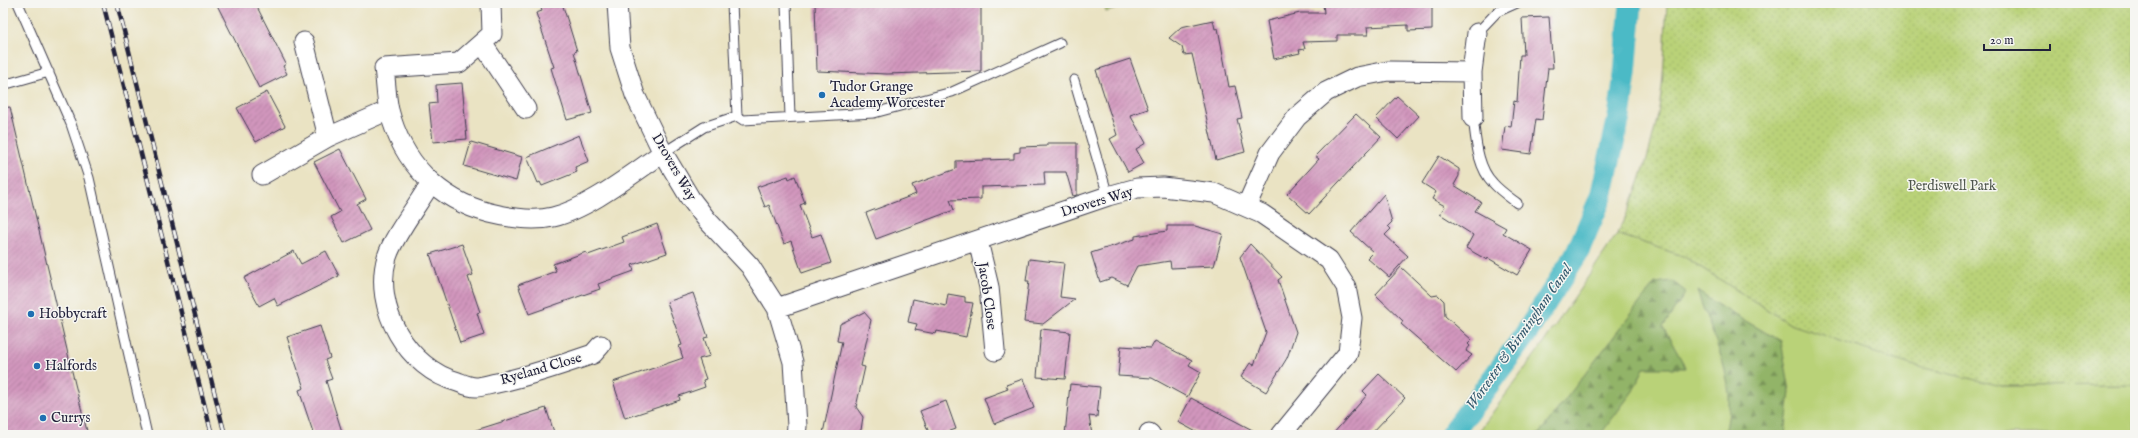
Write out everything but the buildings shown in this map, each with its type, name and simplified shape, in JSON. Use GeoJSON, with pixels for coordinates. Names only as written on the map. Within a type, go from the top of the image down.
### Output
{"type":"FeatureCollection","features":[{"type":"Feature","properties":{"kind":"street"},"geometry":{"type":"LineString","coordinates":[[491,3],[492,34],[459,63],[384,68],[389,110],[398,137],[407,154],[430,184],[455,201],[478,210],[499,216],[533,220],[554,217],[572,210],[614,187],[663,153]]}},
{"type":"Feature","properties":{"kind":"street","name":"Drovers Way"},"geometry":{"type":"LineString","coordinates":[[617,3],[620,48],[635,95],[663,153],[690,198],[707,220],[750,266],[777,308],[793,362],[797,426],[796,435]]}},
{"type":"Feature","properties":{"kind":"street"},"geometry":{"type":"LineString","coordinates":[[1473,118],[1472,72],[1477,33]]}},
{"type":"Feature","properties":{"kind":"street"},"geometry":{"type":"LineString","coordinates":[[304,42],[328,137]]}},
{"type":"Feature","properties":{"kind":"street"},"geometry":{"type":"LineString","coordinates":[[482,43],[526,109]]}},
{"type":"Feature","properties":{"kind":"street"},"geometry":{"type":"LineString","coordinates":[[1246,207],[1270,153],[1297,117],[1326,92],[1357,77],[1388,71],[1472,72]]}},
{"type":"Feature","properties":{"kind":"street"},"geometry":{"type":"LineString","coordinates":[[262,175],[328,137],[389,110]]}},
{"type":"Feature","properties":{"kind":"street","name":"Ryeland Close"},"geometry":{"type":"LineString","coordinates":[[430,184],[387,257],[384,278],[387,301],[395,328],[408,348],[423,363],[446,379],[475,387],[521,378],[593,354],[601,345]]}},
{"type":"Feature","properties":{"kind":"street","name":"Drovers Way"},"geometry":{"type":"LineString","coordinates":[[777,308],[1108,196],[1137,188],[1163,187],[1214,193],[1262,214],[1329,260],[1346,287],[1352,318],[1348,353],[1281,435]]}},
{"type":"Feature","properties":{"kind":"street","name":"Jacob Close"},"geometry":{"type":"LineString","coordinates":[[978,241],[989,286],[995,351]]}},
{"type":"Feature","properties":{"kind":"lane"},"geometry":{"type":"LineString","coordinates":[[18,3],[71,124],[89,178],[147,435]]}},
{"type":"Feature","properties":{"kind":"lane"},"geometry":{"type":"LineString","coordinates":[[732,3],[737,116]]}},
{"type":"Feature","properties":{"kind":"lane"},"geometry":{"type":"LineString","coordinates":[[786,3],[790,117]]}},
{"type":"Feature","properties":{"kind":"lane"},"geometry":{"type":"LineString","coordinates":[[1477,33],[1497,12],[1517,3]]}},
{"type":"Feature","properties":{"kind":"lane"},"geometry":{"type":"LineString","coordinates":[[737,116],[743,120],[874,113],[952,92],[1060,43]]}},
{"type":"Feature","properties":{"kind":"lane"},"geometry":{"type":"LineString","coordinates":[[3,85],[49,72]]}},
{"type":"Feature","properties":{"kind":"lane"},"geometry":{"type":"LineString","coordinates":[[1074,80],[1108,196]]}},
{"type":"Feature","properties":{"kind":"lane"},"geometry":{"type":"LineString","coordinates":[[663,153],[704,127],[737,116]]}},
{"type":"Feature","properties":{"kind":"lane"},"geometry":{"type":"LineString","coordinates":[[1473,118],[1480,158],[1485,172],[1492,183],[1517,203]]}},
{"type":"Feature","properties":{"kind":"green space"},"geometry":{"type":"Polygon","coordinates":[[[1104,3],[1136,3],[1106,12],[1104,3]]]}},
{"type":"Feature","properties":{"kind":"green space","name":"Perdiswell Park"},"geometry":{"type":"Polygon","coordinates":[[[1667,3],[2135,3],[2135,385],[2002,386],[1911,365],[1790,324],[1683,256],[1617,234],[1632,201],[1652,142],[1660,103],[1663,76],[1667,3]]]}},
{"type":"Feature","properties":{"kind":"green space"},"geometry":{"type":"Polygon","coordinates":[[[1617,234],[1683,256],[1790,324],[2002,386],[2135,385],[2135,435],[1476,435],[1540,348],[1617,234]]]}},
{"type":"Feature","properties":{"kind":"green space"},"geometry":{"type":"Polygon","coordinates":[[[1672,281],[1686,292],[1663,327],[1686,368],[1644,368],[1633,391],[1600,435],[1538,435],[1655,283],[1672,281]]]}},
{"type":"Feature","properties":{"kind":"green space"},"geometry":{"type":"Polygon","coordinates":[[[1697,291],[1721,307],[1781,341],[1790,391],[1785,435],[1724,435],[1728,416],[1729,398],[1727,380],[1717,344],[1697,291]]]}},
{"type":"Feature","properties":{"kind":"waterway","name":"Worcester & Birmingham Canal"},"geometry":{"type":"LineString","coordinates":[[1451,435],[1525,335],[1577,253],[1601,197],[1619,117],[1625,74],[1631,3]]}},
{"type":"Feature","properties":{"kind":"railway"},"geometry":{"type":"LineString","coordinates":[[103,3],[212,435]]}},
{"type":"Feature","properties":{"kind":"railway"},"geometry":{"type":"LineString","coordinates":[[117,3],[225,435]]}},
{"type":"Feature","properties":{"kind":"place","name":"Tudor Grange Academy Worcester"},"geometry":{"type":"Point","coordinates":[822,95]}},
{"type":"Feature","properties":{"kind":"place","name":"Hobbycraft"},"geometry":{"type":"Point","coordinates":[31,314]}},
{"type":"Feature","properties":{"kind":"place","name":"Halfords"},"geometry":{"type":"Point","coordinates":[37,366]}},
{"type":"Feature","properties":{"kind":"place","name":"Currys"},"geometry":{"type":"Point","coordinates":[43,418]}}]}
